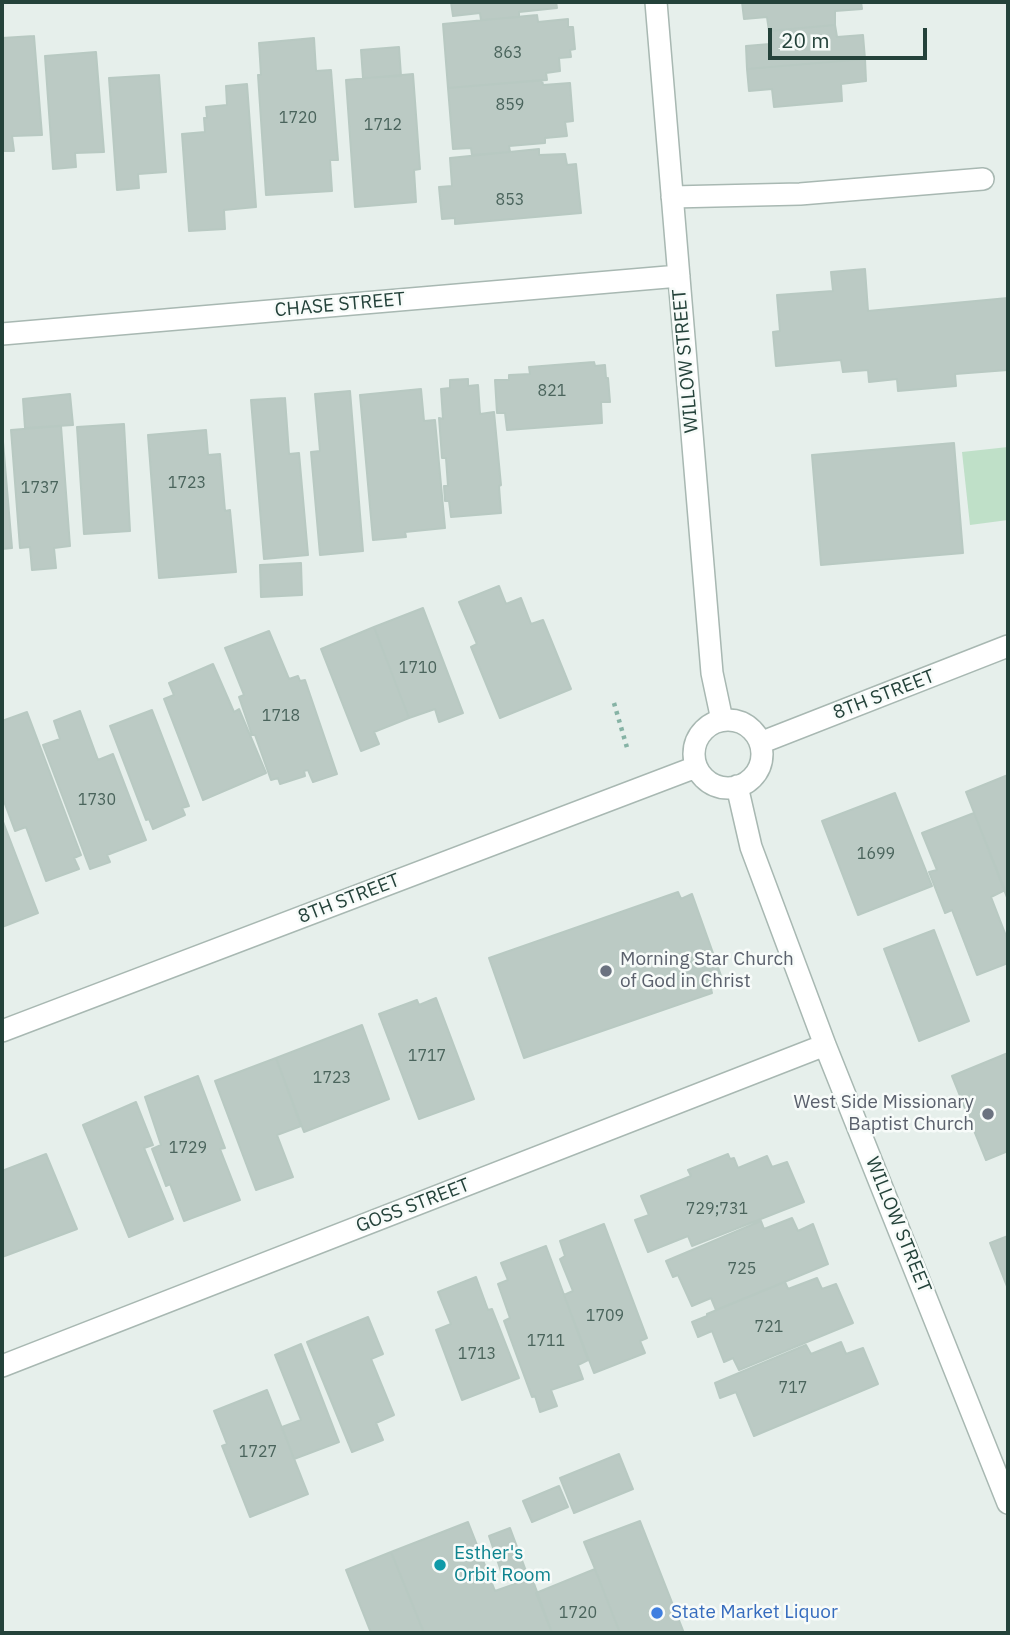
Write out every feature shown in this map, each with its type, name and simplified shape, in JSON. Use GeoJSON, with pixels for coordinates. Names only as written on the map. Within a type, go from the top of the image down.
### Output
{"type":"FeatureCollection","features":[{"type":"Feature","properties":{"kind":"street","name":"WILLOW STREET"},"geometry":{"type":"LineString","coordinates":[[656,2],[712,673],[722,720]]}},
{"type":"Feature","properties":{"kind":"street"},"geometry":{"type":"LineString","coordinates":[[672,197],[800,194],[983,179]]}},
{"type":"Feature","properties":{"kind":"street","name":"CHASE STREET"},"geometry":{"type":"LineString","coordinates":[[2,334],[679,276]]}},
{"type":"Feature","properties":{"kind":"street","name":"8TH STREET"},"geometry":{"type":"LineString","coordinates":[[760,743],[1008,646]]}},
{"type":"Feature","properties":{"kind":"street"},"geometry":{"type":"LineString","coordinates":[[722,720],[734,720],[755,732],[760,743],[762,756],[758,770],[749,780],[737,786],[725,788],[713,785],[702,777],[696,766],[694,752],[698,738],[708,725],[722,720]]}},
{"type":"Feature","properties":{"kind":"street","name":"8TH STREET"},"geometry":{"type":"LineString","coordinates":[[2,1031],[696,766]]}},
{"type":"Feature","properties":{"kind":"street","name":"WILLOW STREET"},"geometry":{"type":"LineString","coordinates":[[737,786],[751,847],[825,1045],[1008,1503]]}},
{"type":"Feature","properties":{"kind":"street","name":"GOSS STREET"},"geometry":{"type":"LineString","coordinates":[[2,1367],[825,1045]]}},
{"type":"Feature","properties":{"kind":"path"},"geometry":{"type":"LineString","coordinates":[[614,703],[639,789]]}},
{"type":"Feature","properties":{"kind":"green space"},"geometry":{"type":"Polygon","coordinates":[[[1008,447],[1008,520],[970,525],[962,452],[1008,447]]]}},
{"type":"Feature","properties":{"kind":"building"},"geometry":{"type":"Polygon","coordinates":[[[451,2],[556,2],[557,8],[519,12],[519,17],[481,20],[480,13],[453,16],[451,2]]]}},
{"type":"Feature","properties":{"kind":"building"},"geometry":{"type":"Polygon","coordinates":[[[742,2],[861,2],[862,9],[835,11],[835,25],[769,31],[767,17],[744,19],[742,2]]]}},
{"type":"Feature","properties":{"kind":"building"},"geometry":{"type":"Polygon","coordinates":[[[537,15],[538,22],[568,19],[568,27],[573,27],[575,49],[570,50],[571,57],[559,58],[560,71],[546,73],[547,80],[448,88],[443,24],[537,15]]]}},
{"type":"Feature","properties":{"kind":"building"},"geometry":{"type":"Polygon","coordinates":[[[835,25],[837,37],[863,35],[865,59],[747,69],[746,46],[770,44],[769,31],[835,25]]]}},
{"type":"Feature","properties":{"kind":"building"},"geometry":{"type":"Polygon","coordinates":[[[34,36],[42,135],[12,136],[14,151],[2,151],[2,38],[34,36]]]}},
{"type":"Feature","properties":{"kind":"building"},"geometry":{"type":"Polygon","coordinates":[[[314,38],[316,71],[331,70],[338,160],[330,160],[332,191],[266,195],[258,75],[261,75],[259,43],[314,38]]]}},
{"type":"Feature","properties":{"kind":"building"},"geometry":{"type":"Polygon","coordinates":[[[399,47],[401,76],[363,78],[361,50],[399,47]]]}},
{"type":"Feature","properties":{"kind":"building"},"geometry":{"type":"Polygon","coordinates":[[[96,52],[104,152],[75,153],[76,167],[53,169],[45,56],[96,52]]]}},
{"type":"Feature","properties":{"kind":"building"},"geometry":{"type":"Polygon","coordinates":[[[865,59],[866,81],[841,84],[842,101],[774,107],[772,89],[749,91],[747,69],[865,59]]]}},
{"type":"Feature","properties":{"kind":"building"},"geometry":{"type":"Polygon","coordinates":[[[413,74],[420,169],[414,170],[416,202],[355,207],[346,80],[413,74]]]}},
{"type":"Feature","properties":{"kind":"building"},"geometry":{"type":"Polygon","coordinates":[[[159,75],[166,172],[138,174],[139,188],[117,190],[109,78],[159,75]]]}},
{"type":"Feature","properties":{"kind":"building"},"geometry":{"type":"Polygon","coordinates":[[[542,80],[543,85],[570,83],[573,121],[565,122],[567,136],[545,138],[545,143],[509,146],[510,152],[472,155],[471,148],[453,149],[448,88],[542,80]]]}},
{"type":"Feature","properties":{"kind":"building"},"geometry":{"type":"Polygon","coordinates":[[[247,84],[256,207],[224,210],[225,229],[189,231],[182,134],[205,132],[206,107],[227,105],[226,86],[247,84]]]}},
{"type":"Feature","properties":{"kind":"building"},"geometry":{"type":"Polygon","coordinates":[[[539,149],[539,155],[565,154],[567,165],[576,164],[581,213],[455,224],[455,218],[442,219],[439,187],[452,186],[450,158],[539,149]]]}},
{"type":"Feature","properties":{"kind":"building"},"geometry":{"type":"Polygon","coordinates":[[[865,269],[868,311],[1008,298],[1008,370],[955,374],[956,386],[898,391],[897,379],[869,382],[868,370],[843,372],[841,360],[776,366],[773,332],[780,331],[777,295],[833,291],[831,272],[865,269]]]}},
{"type":"Feature","properties":{"kind":"building"},"geometry":{"type":"Polygon","coordinates":[[[594,362],[595,366],[605,365],[608,378],[610,402],[601,402],[602,423],[507,430],[505,413],[497,413],[495,380],[509,380],[509,375],[530,374],[529,367],[594,362]]]}},
{"type":"Feature","properties":{"kind":"building"},"geometry":{"type":"Polygon","coordinates":[[[468,379],[468,386],[478,385],[480,414],[494,412],[501,513],[451,517],[449,501],[445,501],[444,486],[448,486],[446,458],[442,458],[439,418],[443,419],[441,389],[450,388],[450,380],[468,379]]]}},
{"type":"Feature","properties":{"kind":"building"},"geometry":{"type":"Polygon","coordinates":[[[421,389],[424,421],[435,420],[445,528],[405,532],[406,537],[373,540],[360,395],[421,389]]]}},
{"type":"Feature","properties":{"kind":"building"},"geometry":{"type":"Polygon","coordinates":[[[350,391],[363,551],[320,555],[311,452],[320,451],[315,394],[350,391]]]}},
{"type":"Feature","properties":{"kind":"building"},"geometry":{"type":"Polygon","coordinates":[[[70,394],[73,425],[25,428],[23,399],[70,394]]]}},
{"type":"Feature","properties":{"kind":"building"},"geometry":{"type":"Polygon","coordinates":[[[285,398],[289,454],[299,453],[308,555],[264,559],[251,400],[285,398]]]}},
{"type":"Feature","properties":{"kind":"building"},"geometry":{"type":"Polygon","coordinates":[[[124,424],[130,531],[84,534],[77,427],[124,424]]]}},
{"type":"Feature","properties":{"kind":"building"},"geometry":{"type":"Polygon","coordinates":[[[61,426],[70,546],[54,548],[56,568],[32,570],[30,547],[20,548],[11,430],[61,426]]]}},
{"type":"Feature","properties":{"kind":"building"},"geometry":{"type":"Polygon","coordinates":[[[2,430],[12,548],[2,549],[2,430]]]}},
{"type":"Feature","properties":{"kind":"building"},"geometry":{"type":"Polygon","coordinates":[[[206,430],[208,455],[220,454],[225,511],[230,510],[236,572],[159,578],[148,435],[206,430]]]}},
{"type":"Feature","properties":{"kind":"building"},"geometry":{"type":"Polygon","coordinates":[[[954,443],[963,553],[821,565],[812,455],[954,443]]]}},
{"type":"Feature","properties":{"kind":"building"},"geometry":{"type":"Polygon","coordinates":[[[301,563],[302,595],[261,597],[260,565],[301,563]]]}},
{"type":"Feature","properties":{"kind":"building"},"geometry":{"type":"Polygon","coordinates":[[[499,586],[506,604],[521,598],[531,624],[543,620],[571,689],[500,718],[471,647],[477,644],[459,602],[499,586]]]}},
{"type":"Feature","properties":{"kind":"building"},"geometry":{"type":"Polygon","coordinates":[[[423,608],[463,713],[439,722],[435,709],[409,718],[374,627],[423,608]]]}},
{"type":"Feature","properties":{"kind":"building"},"geometry":{"type":"Polygon","coordinates":[[[374,627],[409,718],[374,732],[379,744],[361,751],[321,649],[374,627]]]}},
{"type":"Feature","properties":{"kind":"building"},"geometry":{"type":"Polygon","coordinates":[[[269,631],[289,679],[298,676],[300,681],[305,680],[337,774],[313,782],[308,770],[304,771],[305,776],[280,784],[278,778],[271,780],[255,735],[252,735],[239,697],[244,695],[225,648],[269,631]]]}},
{"type":"Feature","properties":{"kind":"building"},"geometry":{"type":"Polygon","coordinates":[[[213,664],[234,712],[239,709],[266,773],[203,800],[164,699],[174,695],[169,683],[213,664]]]}},
{"type":"Feature","properties":{"kind":"building"},"geometry":{"type":"Polygon","coordinates":[[[152,710],[189,806],[182,808],[185,815],[153,829],[149,819],[146,820],[110,726],[152,710]]]}},
{"type":"Feature","properties":{"kind":"building"},"geometry":{"type":"Polygon","coordinates":[[[80,711],[98,760],[113,754],[146,840],[107,855],[110,862],[90,869],[43,745],[60,739],[54,721],[80,711]]]}},
{"type":"Feature","properties":{"kind":"building"},"geometry":{"type":"Polygon","coordinates":[[[27,712],[81,855],[74,858],[79,869],[46,881],[26,827],[15,831],[2,796],[2,721],[27,712]]]}},
{"type":"Feature","properties":{"kind":"building"},"geometry":{"type":"Polygon","coordinates":[[[1008,775],[1008,900],[966,792],[1008,775]]]}},
{"type":"Feature","properties":{"kind":"building"},"geometry":{"type":"Polygon","coordinates":[[[895,793],[932,886],[858,915],[822,821],[895,793]]]}},
{"type":"Feature","properties":{"kind":"building"},"geometry":{"type":"Polygon","coordinates":[[[974,813],[1005,890],[991,897],[1008,941],[1008,963],[977,975],[952,910],[945,913],[929,872],[937,870],[922,833],[974,813]]]}},
{"type":"Feature","properties":{"kind":"building"},"geometry":{"type":"Polygon","coordinates":[[[2,819],[38,913],[2,927],[2,819]]]}},
{"type":"Feature","properties":{"kind":"building","name":"Morning Star Church of God in Christ"},"geometry":{"type":"Polygon","coordinates":[[[678,892],[681,899],[692,894],[724,984],[711,989],[712,993],[524,1058],[489,958],[678,892]]]}},
{"type":"Feature","properties":{"kind":"building"},"geometry":{"type":"Polygon","coordinates":[[[934,930],[969,1021],[919,1041],[884,949],[934,930]]]}},
{"type":"Feature","properties":{"kind":"building"},"geometry":{"type":"Polygon","coordinates":[[[436,998],[474,1099],[419,1119],[379,1014],[417,1000],[419,1005],[436,998]]]}},
{"type":"Feature","properties":{"kind":"building"},"geometry":{"type":"Polygon","coordinates":[[[362,1025],[389,1099],[304,1132],[276,1058],[362,1025]]]}},
{"type":"Feature","properties":{"kind":"building","name":"West Side Missionary Baptist Church"},"geometry":{"type":"Polygon","coordinates":[[[1008,1053],[1008,1151],[986,1160],[952,1076],[1008,1053]]]}},
{"type":"Feature","properties":{"kind":"building"},"geometry":{"type":"Polygon","coordinates":[[[276,1058],[301,1126],[277,1135],[293,1177],[256,1190],[215,1081],[276,1058]]]}},
{"type":"Feature","properties":{"kind":"building"},"geometry":{"type":"Polygon","coordinates":[[[198,1076],[225,1148],[220,1149],[240,1200],[184,1221],[170,1184],[166,1186],[152,1149],[161,1145],[145,1097],[198,1076]]]}},
{"type":"Feature","properties":{"kind":"building"},"geometry":{"type":"Polygon","coordinates":[[[136,1102],[153,1145],[144,1148],[173,1219],[129,1237],[83,1125],[136,1102]]]}},
{"type":"Feature","properties":{"kind":"building"},"geometry":{"type":"Polygon","coordinates":[[[46,1154],[77,1229],[2,1257],[2,1171],[46,1154]]]}},
{"type":"Feature","properties":{"kind":"building"},"geometry":{"type":"Polygon","coordinates":[[[728,1154],[730,1159],[734,1158],[738,1168],[767,1156],[772,1167],[787,1162],[804,1202],[692,1246],[688,1236],[648,1252],[635,1220],[649,1215],[641,1196],[691,1176],[688,1170],[728,1154]]]}},
{"type":"Feature","properties":{"kind":"building"},"geometry":{"type":"Polygon","coordinates":[[[792,1218],[798,1231],[813,1224],[828,1264],[716,1310],[711,1298],[692,1306],[678,1275],[673,1277],[666,1261],[761,1221],[764,1229],[792,1218]]]}},
{"type":"Feature","properties":{"kind":"building"},"geometry":{"type":"Polygon","coordinates":[[[604,1224],[647,1338],[640,1341],[645,1353],[594,1373],[564,1295],[573,1291],[560,1259],[565,1256],[560,1241],[604,1224]]]}},
{"type":"Feature","properties":{"kind":"building"},"geometry":{"type":"Polygon","coordinates":[[[1008,1236],[1008,1289],[990,1243],[1008,1236]]]}},
{"type":"Feature","properties":{"kind":"building"},"geometry":{"type":"Polygon","coordinates":[[[546,1246],[588,1360],[578,1365],[583,1379],[551,1390],[557,1406],[540,1412],[504,1321],[510,1318],[498,1284],[508,1280],[501,1263],[546,1246]]]}},
{"type":"Feature","properties":{"kind":"building"},"geometry":{"type":"Polygon","coordinates":[[[476,1277],[488,1310],[492,1309],[519,1378],[462,1400],[436,1330],[451,1324],[438,1292],[476,1277]]]}},
{"type":"Feature","properties":{"kind":"building"},"geometry":{"type":"Polygon","coordinates":[[[817,1278],[822,1289],[836,1284],[853,1323],[739,1370],[733,1358],[724,1362],[712,1331],[698,1337],[692,1322],[707,1314],[785,1282],[788,1289],[817,1278]]]}},
{"type":"Feature","properties":{"kind":"building"},"geometry":{"type":"Polygon","coordinates":[[[368,1317],[383,1354],[371,1359],[394,1415],[376,1423],[383,1440],[352,1452],[307,1342],[368,1317]]]}},
{"type":"Feature","properties":{"kind":"building"},"geometry":{"type":"Polygon","coordinates":[[[841,1342],[846,1354],[863,1348],[878,1384],[754,1436],[736,1392],[720,1398],[715,1383],[806,1345],[811,1354],[841,1342]]]}},
{"type":"Feature","properties":{"kind":"building"},"geometry":{"type":"Polygon","coordinates":[[[301,1344],[339,1442],[294,1459],[282,1427],[301,1420],[275,1355],[301,1344]]]}},
{"type":"Feature","properties":{"kind":"building"},"geometry":{"type":"Polygon","coordinates":[[[267,1390],[308,1494],[250,1517],[222,1446],[227,1444],[214,1411],[267,1390]]]}},
{"type":"Feature","properties":{"kind":"building"},"geometry":{"type":"Polygon","coordinates":[[[619,1454],[633,1489],[574,1513],[560,1478],[619,1454]]]}},
{"type":"Feature","properties":{"kind":"building"},"geometry":{"type":"Polygon","coordinates":[[[559,1486],[568,1507],[532,1522],[523,1501],[559,1486]]]}},
{"type":"Feature","properties":{"kind":"building"},"geometry":{"type":"Polygon","coordinates":[[[640,1521],[684,1633],[620,1633],[584,1542],[640,1521]]]}},
{"type":"Feature","properties":{"kind":"building","name":"Esther's Orbit Room"},"geometry":{"type":"Polygon","coordinates":[[[468,1522],[495,1591],[532,1578],[552,1633],[424,1633],[391,1552],[468,1522]]]}},
{"type":"Feature","properties":{"kind":"building"},"geometry":{"type":"Polygon","coordinates":[[[510,1528],[526,1571],[504,1580],[489,1536],[510,1528]]]}},
{"type":"Feature","properties":{"kind":"building"},"geometry":{"type":"Polygon","coordinates":[[[391,1552],[424,1633],[371,1633],[346,1570],[391,1552]]]}},
{"type":"Feature","properties":{"kind":"building"},"geometry":{"type":"Polygon","coordinates":[[[595,1569],[620,1633],[552,1633],[536,1593],[595,1569]]]}},
{"type":"Feature","properties":{"kind":"place","name":"Morning Star Church of God in Christ"},"geometry":{"type":"Point","coordinates":[606,971]}},
{"type":"Feature","properties":{"kind":"place","name":"West Side Missionary Baptist Church"},"geometry":{"type":"Point","coordinates":[988,1114]}},
{"type":"Feature","properties":{"kind":"place","name":"Esther's Orbit Room"},"geometry":{"type":"Point","coordinates":[440,1565]}},
{"type":"Feature","properties":{"kind":"place","name":"State Market Liquor"},"geometry":{"type":"Point","coordinates":[657,1613]}}]}
